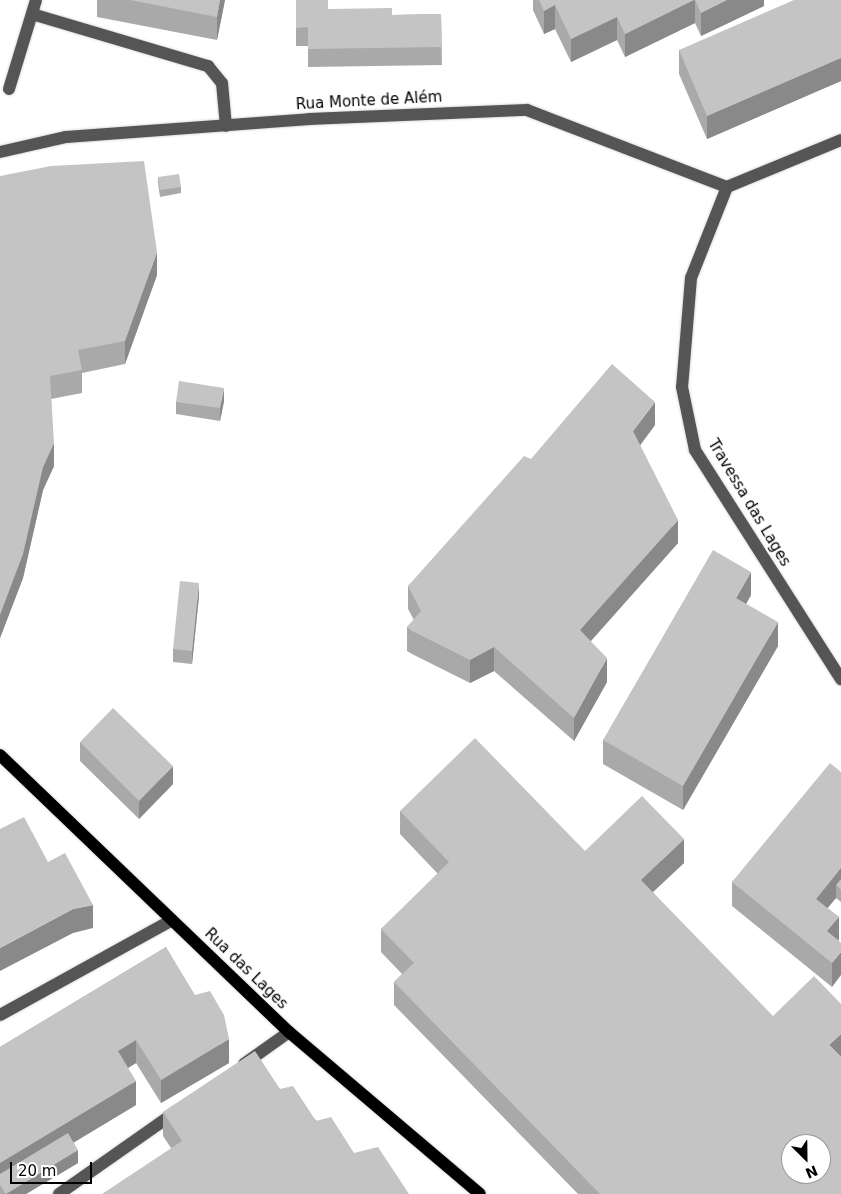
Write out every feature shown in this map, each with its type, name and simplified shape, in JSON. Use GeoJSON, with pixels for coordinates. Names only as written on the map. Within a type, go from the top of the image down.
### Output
{"type":"FeatureCollection","features":[{"type":"Feature","properties":{"kind":"main road","name":"Rua das Lages"},"geometry":{"type":"LineString","coordinates":[[0,755],[289,1032],[480,1194]]}},
{"type":"Feature","properties":{"kind":"street"},"geometry":{"type":"LineString","coordinates":[[9,88],[36,0]]}},
{"type":"Feature","properties":{"kind":"street"},"geometry":{"type":"LineString","coordinates":[[32,14],[208,66],[222,83],[226,126]]}},
{"type":"Feature","properties":{"kind":"street","name":"Rua Monte de Além"},"geometry":{"type":"LineString","coordinates":[[0,152],[66,137],[226,126],[527,110],[727,187]]}},
{"type":"Feature","properties":{"kind":"street"},"geometry":{"type":"LineString","coordinates":[[727,187],[841,140]]}},
{"type":"Feature","properties":{"kind":"street","name":"Travessa das Lages"},"geometry":{"type":"LineString","coordinates":[[727,187],[691,278],[682,387],[695,450],[841,680]]}},
{"type":"Feature","properties":{"kind":"street"},"geometry":{"type":"LineString","coordinates":[[0,1015],[172,920]]}},
{"type":"Feature","properties":{"kind":"street"},"geometry":{"type":"LineString","coordinates":[[234,1071],[289,1032]]}},
{"type":"Feature","properties":{"kind":"street"},"geometry":{"type":"LineString","coordinates":[[59,1194],[186,1105]]}},
{"type":"Feature","properties":{"kind":"building"},"geometry":{"type":"Polygon","coordinates":[[[130,0],[220,0],[217,17],[130,0]]]}},
{"type":"Feature","properties":{"kind":"building"},"geometry":{"type":"Polygon","coordinates":[[[296,0],[328,0],[328,9],[392,8],[392,15],[441,14],[442,47],[308,49],[308,27],[296,28],[296,0]]]}},
{"type":"Feature","properties":{"kind":"building"},"geometry":{"type":"Polygon","coordinates":[[[539,0],[694,0],[625,34],[617,17],[571,39],[555,5],[544,11],[539,0]]]}},
{"type":"Feature","properties":{"kind":"building"},"geometry":{"type":"Polygon","coordinates":[[[695,0],[727,0],[701,13],[695,0]]]}},
{"type":"Feature","properties":{"kind":"building"},"geometry":{"type":"Polygon","coordinates":[[[794,0],[841,0],[841,58],[707,116],[679,50],[794,0]]]}},
{"type":"Feature","properties":{"kind":"building"},"geometry":{"type":"Polygon","coordinates":[[[144,161],[157,252],[125,341],[78,350],[82,370],[50,376],[54,443],[43,467],[23,554],[0,615],[0,176],[51,166],[144,161]]]}},
{"type":"Feature","properties":{"kind":"building"},"geometry":{"type":"Polygon","coordinates":[[[179,174],[181,187],[160,190],[158,177],[179,174]]]}},
{"type":"Feature","properties":{"kind":"building"},"geometry":{"type":"Polygon","coordinates":[[[612,364],[655,402],[633,431],[678,520],[580,630],[607,658],[574,718],[494,647],[470,660],[412,631],[407,627],[421,611],[408,586],[524,456],[531,459],[612,364]]]}},
{"type":"Feature","properties":{"kind":"building"},"geometry":{"type":"Polygon","coordinates":[[[179,381],[224,388],[220,408],[176,402],[179,381]]]}},
{"type":"Feature","properties":{"kind":"building"},"geometry":{"type":"Polygon","coordinates":[[[713,550],[751,572],[736,598],[778,622],[683,786],[603,740],[713,550]]]}},
{"type":"Feature","properties":{"kind":"building"},"geometry":{"type":"Polygon","coordinates":[[[180,581],[199,583],[192,651],[173,649],[180,581]]]}},
{"type":"Feature","properties":{"kind":"building"},"geometry":{"type":"Polygon","coordinates":[[[113,708],[173,766],[139,801],[80,742],[113,708]]]}},
{"type":"Feature","properties":{"kind":"building"},"geometry":{"type":"Polygon","coordinates":[[[475,738],[585,851],[642,796],[684,839],[641,880],[773,1016],[814,976],[841,1004],[841,1034],[829,1045],[841,1057],[841,1194],[600,1194],[394,982],[414,963],[381,929],[449,862],[400,811],[475,738]]]}},
{"type":"Feature","properties":{"kind":"building"},"geometry":{"type":"Polygon","coordinates":[[[830,763],[841,772],[841,868],[816,899],[839,917],[827,931],[841,943],[841,952],[832,963],[732,882],[830,763]]]}},
{"type":"Feature","properties":{"kind":"building"},"geometry":{"type":"Polygon","coordinates":[[[24,817],[48,862],[65,853],[93,905],[73,909],[0,948],[0,829],[24,817]]]}},
{"type":"Feature","properties":{"kind":"building"},"geometry":{"type":"Polygon","coordinates":[[[841,879],[841,890],[836,885],[841,879]]]}},
{"type":"Feature","properties":{"kind":"building"},"geometry":{"type":"Polygon","coordinates":[[[166,947],[195,995],[210,991],[224,1015],[229,1039],[161,1080],[136,1040],[118,1051],[136,1081],[0,1163],[0,1047],[166,947]]]}},
{"type":"Feature","properties":{"kind":"building"},"geometry":{"type":"Polygon","coordinates":[[[255,1051],[280,1089],[293,1086],[316,1121],[331,1117],[354,1153],[378,1147],[409,1194],[102,1194],[182,1141],[163,1112],[255,1051]]]}},
{"type":"Feature","properties":{"kind":"building"},"geometry":{"type":"Polygon","coordinates":[[[68,1133],[78,1150],[6,1194],[0,1185],[0,1174],[68,1133]]]}}]}
